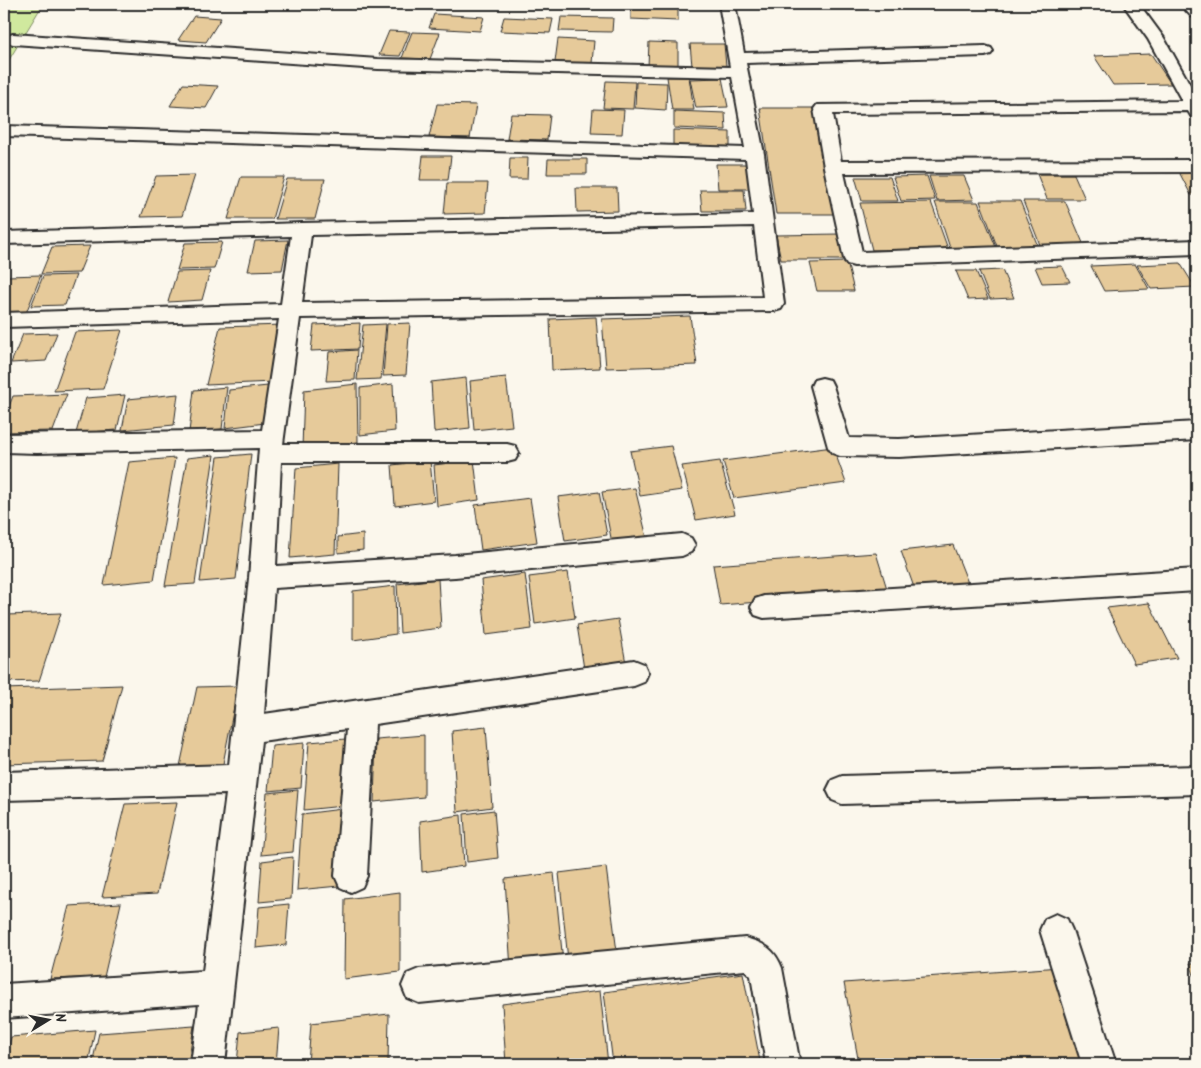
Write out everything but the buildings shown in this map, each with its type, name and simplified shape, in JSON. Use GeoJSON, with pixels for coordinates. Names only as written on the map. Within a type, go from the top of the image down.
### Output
{"type":"FeatureCollection","features":[{"type":"Feature","properties":{"kind":"street"},"geometry":{"type":"LineString","coordinates":[[4,320],[290,311],[774,304],[755,154],[726,4]]}},
{"type":"Feature","properties":{"kind":"street"},"geometry":{"type":"LineString","coordinates":[[1131,4],[1156,38],[1196,109],[823,109],[833,167],[854,259],[1197,247]]}},
{"type":"Feature","properties":{"kind":"street"},"geometry":{"type":"LineString","coordinates":[[1188,4],[1197,13]]}},
{"type":"Feature","properties":{"kind":"street"},"geometry":{"type":"LineString","coordinates":[[13,39],[378,64],[737,65],[985,51]]}},
{"type":"Feature","properties":{"kind":"street"},"geometry":{"type":"LineString","coordinates":[[4,130],[755,154]]}},
{"type":"Feature","properties":{"kind":"street"},"geometry":{"type":"LineString","coordinates":[[833,167],[1197,166]]}},
{"type":"Feature","properties":{"kind":"street"},"geometry":{"type":"LineString","coordinates":[[4,238],[302,229],[764,220]]}},
{"type":"Feature","properties":{"kind":"street"},"geometry":{"type":"LineString","coordinates":[[208,1064],[248,730],[262,578],[271,446],[302,229]]}},
{"type":"Feature","properties":{"kind":"street"},"geometry":{"type":"LineString","coordinates":[[822,386],[840,447],[899,448],[1197,431]]}},
{"type":"Feature","properties":{"kind":"street"},"geometry":{"type":"LineString","coordinates":[[4,443],[271,446],[508,453]]}},
{"type":"Feature","properties":{"kind":"street"},"geometry":{"type":"LineString","coordinates":[[262,578],[455,566],[682,545]]}},
{"type":"Feature","properties":{"kind":"street"},"geometry":{"type":"LineString","coordinates":[[764,607],[1197,580]]}},
{"type":"Feature","properties":{"kind":"street"},"geometry":{"type":"LineString","coordinates":[[248,730],[634,673]]}},
{"type":"Feature","properties":{"kind":"street"},"geometry":{"type":"LineString","coordinates":[[352,876],[362,714]]}},
{"type":"Feature","properties":{"kind":"street"},"geometry":{"type":"LineString","coordinates":[[4,786],[242,779]]}},
{"type":"Feature","properties":{"kind":"street"},"geometry":{"type":"LineString","coordinates":[[842,790],[1197,780]]}},
{"type":"Feature","properties":{"kind":"street"},"geometry":{"type":"LineString","coordinates":[[1056,930],[1099,1064]]}},
{"type":"Feature","properties":{"kind":"street"},"geometry":{"type":"LineString","coordinates":[[418,986],[745,954],[756,957],[766,968],[783,1064]]}},
{"type":"Feature","properties":{"kind":"street"},"geometry":{"type":"LineString","coordinates":[[4,1001],[218,986]]}},
{"type":"Feature","properties":{"kind":"green space"},"geometry":{"type":"Polygon","coordinates":[[[4,4],[43,4],[4,68],[4,4]]]}}]}
